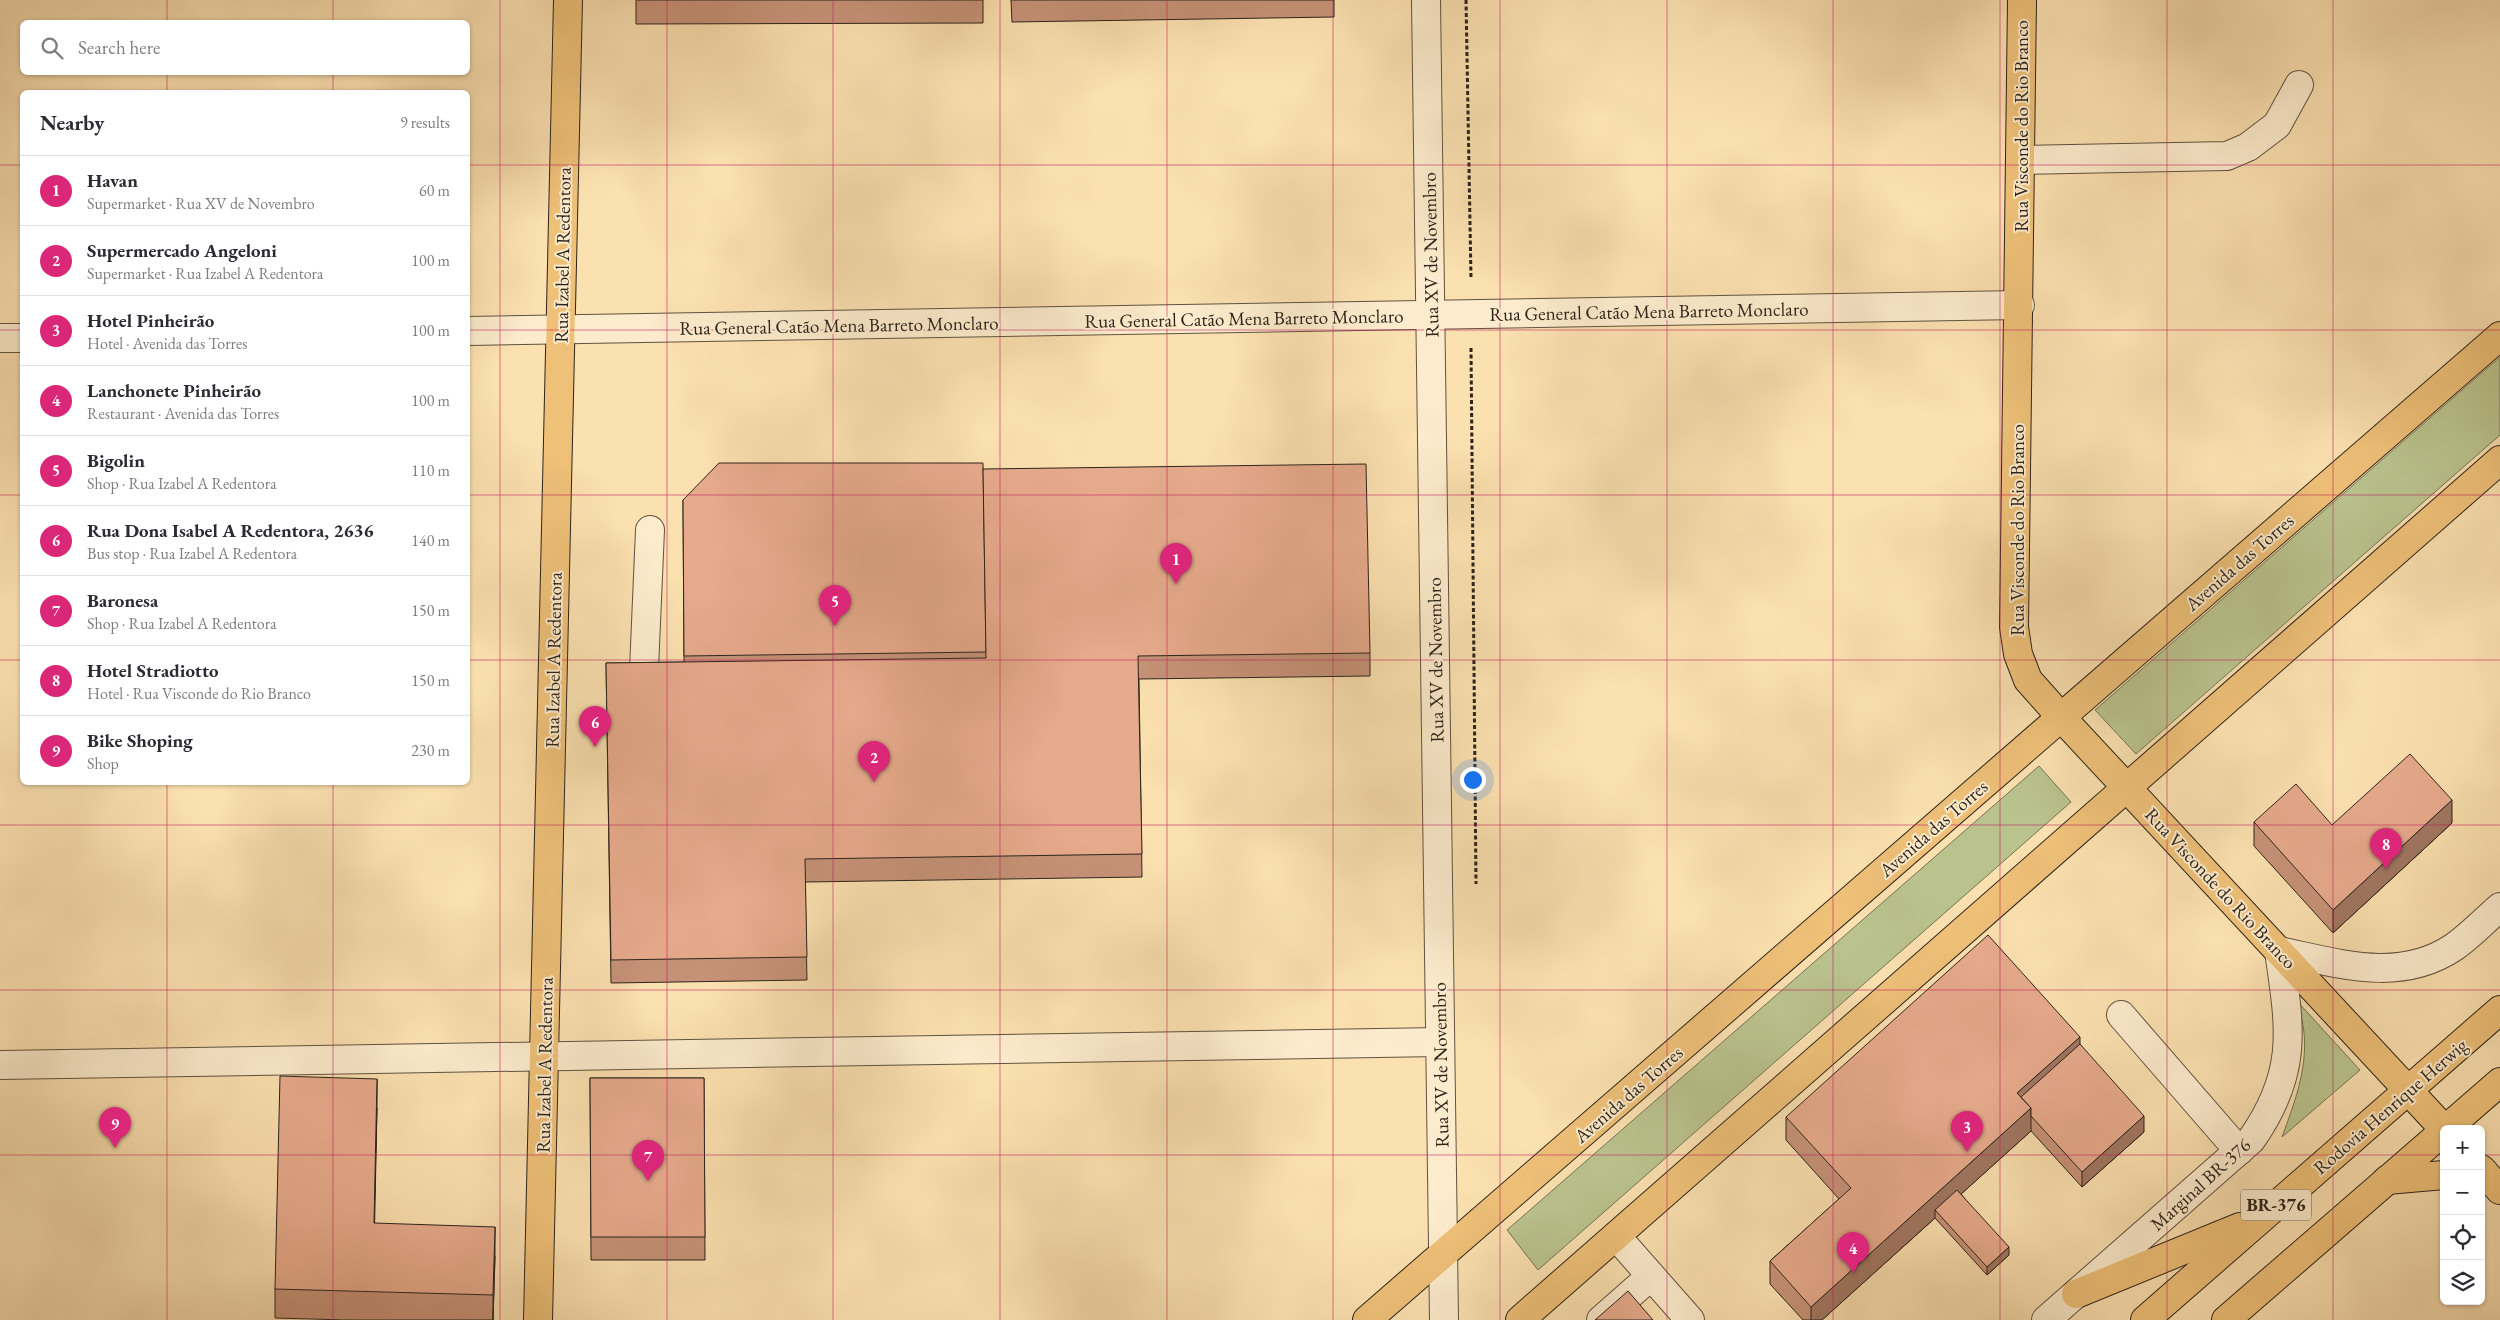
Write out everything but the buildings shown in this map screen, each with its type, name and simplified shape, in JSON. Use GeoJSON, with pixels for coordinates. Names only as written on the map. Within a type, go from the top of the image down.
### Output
{"type":"FeatureCollection","features":[{"type":"Feature","properties":{"kind":"main road","name":"Rua Izabel A Redentora"},"geometry":{"type":"LineString","coordinates":[[538,1320],[568,0]]}},
{"type":"Feature","properties":{"kind":"main road","name":"Rua Visconde do Rio Branco"},"geometry":{"type":"LineString","coordinates":[[2022,0],[2020,305],[2014,627],[2018,654],[2028,680],[2061,717],[2440,1125]]}},
{"type":"Feature","properties":{"kind":"main road","name":"Avenida das Torres"},"geometry":{"type":"LineString","coordinates":[[1367,1320],[2500,336]]}},
{"type":"Feature","properties":{"kind":"main road"},"geometry":{"type":"LineString","coordinates":[[1520,1320],[2500,460]]}},
{"type":"Feature","properties":{"kind":"main road","name":"Rodovia Henrique Herwig"},"geometry":{"type":"LineString","coordinates":[[2144,1320],[2500,1010]]}},
{"type":"Feature","properties":{"kind":"main road","name":"BR-376"},"geometry":{"type":"LineString","coordinates":[[2451,1125],[2500,1082]]}},
{"type":"Feature","properties":{"kind":"main road","name":"BR-376"},"geometry":{"type":"LineString","coordinates":[[2226,1320],[2440,1134]]}},
{"type":"Feature","properties":{"kind":"main road"},"geometry":{"type":"LineString","coordinates":[[2387,1180],[2440,1176]]}},
{"type":"Feature","properties":{"kind":"main road"},"geometry":{"type":"LineString","coordinates":[[2076,1294],[2260,1219]]}},
{"type":"Feature","properties":{"kind":"street","name":"Rua XV de Novembro"},"geometry":{"type":"LineString","coordinates":[[1426,0],[1444,1320]]}},
{"type":"Feature","properties":{"kind":"street"},"geometry":{"type":"LineString","coordinates":[[2021,160],[2226,156],[2248,147],[2277,125],[2299,84]]}},
{"type":"Feature","properties":{"kind":"street","name":"Rua General Catão Mena Barreto Monclaro"},"geometry":{"type":"LineString","coordinates":[[470,331],[2020,305]]}},
{"type":"Feature","properties":{"kind":"street"},"geometry":{"type":"LineString","coordinates":[[0,338],[20,338]]}},
{"type":"Feature","properties":{"kind":"street"},"geometry":{"type":"LineString","coordinates":[[644,669],[650,530]]}},
{"type":"Feature","properties":{"kind":"street"},"geometry":{"type":"LineString","coordinates":[[2279,950],[2362,968],[2381,969],[2425,960],[2454,947],[2500,907]]}},
{"type":"Feature","properties":{"kind":"street","name":"Marginal BR-376"},"geometry":{"type":"LineString","coordinates":[[2046,1320],[2239,1151],[2251,1140],[2267,1118],[2288,1054],[2289,1023],[2279,950]]}},
{"type":"Feature","properties":{"kind":"street"},"geometry":{"type":"LineString","coordinates":[[2121,1015],[2239,1151]]}},
{"type":"Feature","properties":{"kind":"street"},"geometry":{"type":"LineString","coordinates":[[0,1066],[1440,1042]]}},
{"type":"Feature","properties":{"kind":"street"},"geometry":{"type":"LineString","coordinates":[[1616,1236],[1690,1320]]}},
{"type":"Feature","properties":{"kind":"street"},"geometry":{"type":"LineString","coordinates":[[1601,1320],[1651,1276]]}},
{"type":"Feature","properties":{"kind":"path"},"geometry":{"type":"LineString","coordinates":[[1466,0],[1471,260]]}},
{"type":"Feature","properties":{"kind":"path"},"geometry":{"type":"LineString","coordinates":[[1471,358],[1476,891]]}},
{"type":"Feature","properties":{"kind":"green space"},"geometry":{"type":"Polygon","coordinates":[[[2500,357],[2500,435],[2136,754],[2095,710],[2500,357]]]}},
{"type":"Feature","properties":{"kind":"green space"},"geometry":{"type":"Polygon","coordinates":[[[2039,766],[2071,802],[1538,1270],[1507,1230],[2039,766]]]}},
{"type":"Feature","properties":{"kind":"green space"},"geometry":{"type":"Polygon","coordinates":[[[2296,1000],[2360,1070],[2282,1137],[2299,1086],[2304,1052],[2302,1018],[2296,1000]]]}},
{"type":"Feature","properties":{"kind":"place","name":"Havan"},"geometry":{"type":"Point","coordinates":[1176,584]}},
{"type":"Feature","properties":{"kind":"place","name":"Bigolin"},"geometry":{"type":"Point","coordinates":[835,626]}},
{"type":"Feature","properties":{"kind":"place","name":"Rua Dona Isabel A Redentora, 2636"},"geometry":{"type":"Point","coordinates":[595,747]}},
{"type":"Feature","properties":{"kind":"place","name":"Supermercado Angeloni"},"geometry":{"type":"Point","coordinates":[874,782]}},
{"type":"Feature","properties":{"kind":"place","name":"Hotel Stradiotto"},"geometry":{"type":"Point","coordinates":[2386,869]}},
{"type":"Feature","properties":{"kind":"place","name":"Bike Shoping"},"geometry":{"type":"Point","coordinates":[115,1148]}},
{"type":"Feature","properties":{"kind":"place","name":"Hotel Pinheirão"},"geometry":{"type":"Point","coordinates":[1967,1152]}},
{"type":"Feature","properties":{"kind":"place","name":"Baronesa"},"geometry":{"type":"Point","coordinates":[648,1181]}},
{"type":"Feature","properties":{"kind":"place","name":"Lanchonete Pinheirão"},"geometry":{"type":"Point","coordinates":[1853,1273]}}]}
